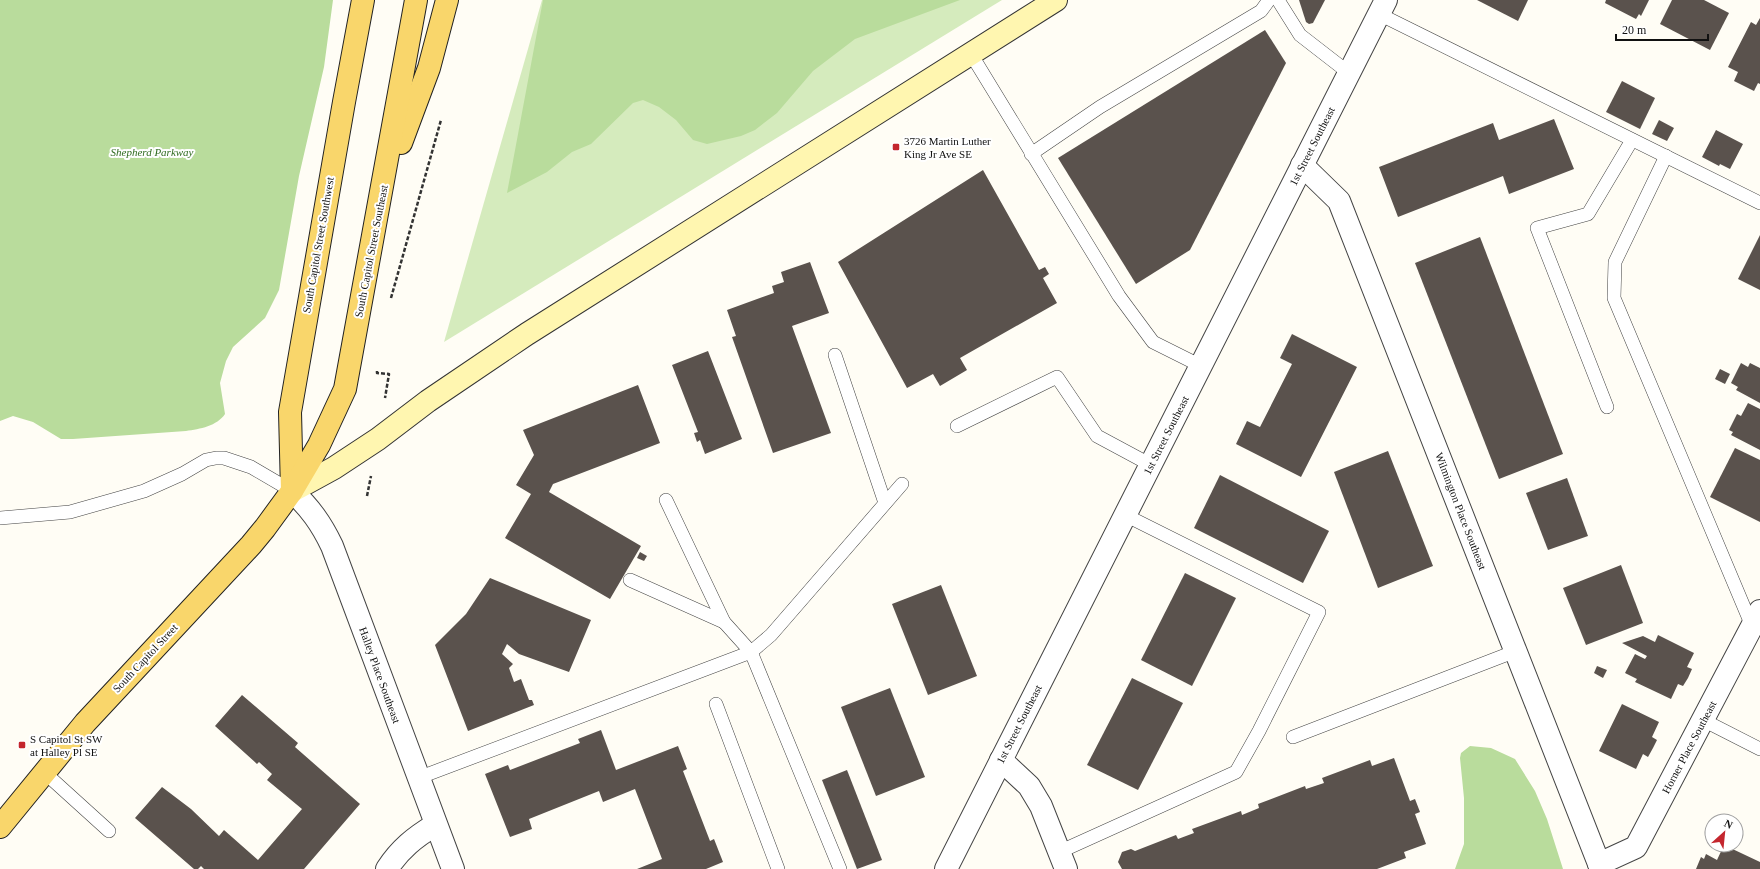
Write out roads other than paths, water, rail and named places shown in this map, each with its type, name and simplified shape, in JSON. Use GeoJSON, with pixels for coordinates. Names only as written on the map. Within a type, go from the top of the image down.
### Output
{"type":"FeatureCollection","features":[{"type":"Feature","properties":{"kind":"main road","name":"South Capitol Street Southwest"},"geometry":{"type":"LineString","coordinates":[[292,491],[290,412],[363,0]]}},
{"type":"Feature","properties":{"kind":"main road","name":"South Capitol Street Southeast"},"geometry":{"type":"LineString","coordinates":[[292,491],[319,445],[345,389],[416,0]]}},
{"type":"Feature","properties":{"kind":"main road"},"geometry":{"type":"LineString","coordinates":[[381,197],[429,68],[447,0]]}},
{"type":"Feature","properties":{"kind":"main road"},"geometry":{"type":"LineString","coordinates":[[292,491],[334,468],[378,439],[428,401],[527,334],[1056,0]]}},
{"type":"Feature","properties":{"kind":"main road","name":"South Capitol Street"},"geometry":{"type":"LineString","coordinates":[[0,827],[103,703],[251,545],[292,491]]}},
{"type":"Feature","properties":{"kind":"street","name":"1st Street Southeast"},"geometry":{"type":"LineString","coordinates":[[946,869],[1382,7]]}},
{"type":"Feature","properties":{"kind":"street","name":"Wilmington Place Southeast"},"geometry":{"type":"LineString","coordinates":[[1302,165],[1339,201],[1600,866]]}},
{"type":"Feature","properties":{"kind":"street","name":"Halley Place Southeast"},"geometry":{"type":"LineString","coordinates":[[292,491],[307,505],[322,525],[332,546],[452,869]]}},
{"type":"Feature","properties":{"kind":"street","name":"Horner Place Southeast"},"geometry":{"type":"LineString","coordinates":[[1600,866],[1636,847],[1756,618]]}},
{"type":"Feature","properties":{"kind":"street"},"geometry":{"type":"LineString","coordinates":[[1001,760],[1029,786],[1041,806],[1063,861]]}},
{"type":"Feature","properties":{"kind":"street"},"geometry":{"type":"LineString","coordinates":[[387,869],[410,841],[435,825]]}},
{"type":"Feature","properties":{"kind":"lane"},"geometry":{"type":"LineString","coordinates":[[1031,154],[1100,107],[1261,11],[1269,0]]}},
{"type":"Feature","properties":{"kind":"lane"},"geometry":{"type":"LineString","coordinates":[[1278,0],[1300,35],[1349,73]]}},
{"type":"Feature","properties":{"kind":"lane"},"geometry":{"type":"LineString","coordinates":[[1382,7],[1632,140],[1760,203]]}},
{"type":"Feature","properties":{"kind":"lane"},"geometry":{"type":"LineString","coordinates":[[971,54],[1119,296],[1153,342],[1201,366]]}},
{"type":"Feature","properties":{"kind":"lane"},"geometry":{"type":"LineString","coordinates":[[1607,407],[1536,228],[1588,214],[1632,140]]}},
{"type":"Feature","properties":{"kind":"lane"},"geometry":{"type":"LineString","coordinates":[[1666,156],[1615,262],[1614,298],[1756,618]]}},
{"type":"Feature","properties":{"kind":"lane"},"geometry":{"type":"LineString","coordinates":[[835,355],[885,503]]}},
{"type":"Feature","properties":{"kind":"lane"},"geometry":{"type":"LineString","coordinates":[[957,426],[1057,377],[1097,436],[1150,465]]}},
{"type":"Feature","properties":{"kind":"lane"},"geometry":{"type":"LineString","coordinates":[[0,518],[70,512],[144,491],[182,474],[201,462],[216,458],[224,458],[251,467],[292,491]]}},
{"type":"Feature","properties":{"kind":"lane"},"geometry":{"type":"LineString","coordinates":[[418,778],[751,652],[771,635],[902,484]]}},
{"type":"Feature","properties":{"kind":"lane"},"geometry":{"type":"LineString","coordinates":[[666,500],[724,622],[751,652],[836,868]]}},
{"type":"Feature","properties":{"kind":"lane"},"geometry":{"type":"LineString","coordinates":[[1063,861],[1236,772],[1259,731],[1319,612],[1126,515]]}},
{"type":"Feature","properties":{"kind":"lane"},"geometry":{"type":"LineString","coordinates":[[630,580],[724,622]]}},
{"type":"Feature","properties":{"kind":"lane"},"geometry":{"type":"LineString","coordinates":[[1293,737],[1516,651]]}},
{"type":"Feature","properties":{"kind":"lane"},"geometry":{"type":"LineString","coordinates":[[716,704],[778,869]]}},
{"type":"Feature","properties":{"kind":"lane"},"geometry":{"type":"LineString","coordinates":[[1703,720],[1760,749]]}},
{"type":"Feature","properties":{"kind":"lane"},"geometry":{"type":"LineString","coordinates":[[45,773],[109,832]]}},
{"type":"Feature","properties":{"kind":"place","name":"3726 Martin Luther King Jr Ave SE"},"geometry":{"type":"Point","coordinates":[896,147]}},
{"type":"Feature","properties":{"kind":"place","name":"S Capitol St SW at Halley Pl SE"},"geometry":{"type":"Point","coordinates":[22,745]}},
{"type":"Feature","properties":{"kind":"park label","name":"Shepherd Parkway"},"geometry":{"type":"Point","coordinates":[152,152]}}]}
